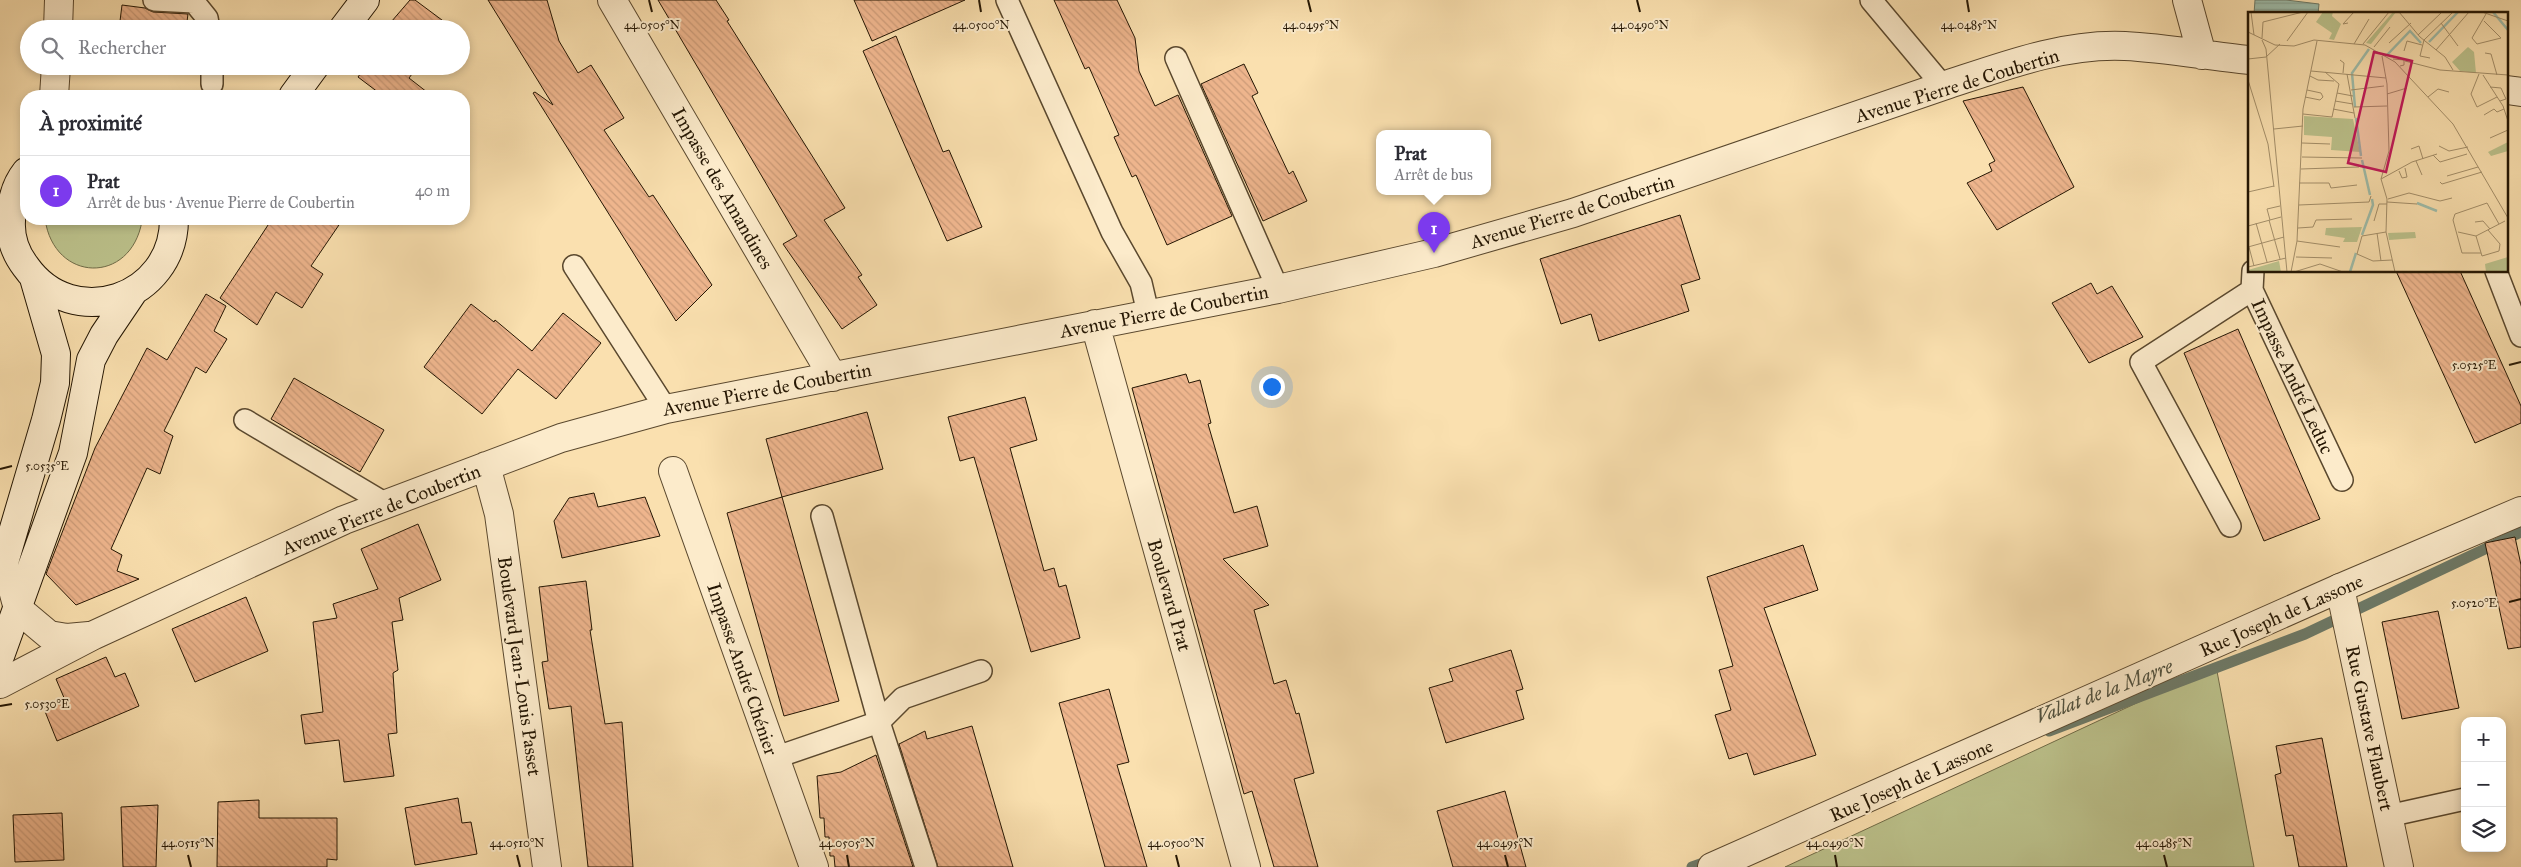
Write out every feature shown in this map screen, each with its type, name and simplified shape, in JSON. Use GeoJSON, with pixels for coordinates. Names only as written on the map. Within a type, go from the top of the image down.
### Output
{"type":"FeatureCollection","features":[{"type":"Feature","properties":{"kind":"street"},"geometry":{"type":"LineString","coordinates":[[59,20],[60,0]]}},
{"type":"Feature","properties":{"kind":"street"},"geometry":{"type":"LineString","coordinates":[[350,20],[365,0]]}},
{"type":"Feature","properties":{"kind":"street","name":"Impasse des Amandines"},"geometry":{"type":"LineString","coordinates":[[612,0],[833,377]]}},
{"type":"Feature","properties":{"kind":"street"},"geometry":{"type":"LineString","coordinates":[[2187,0],[2202,55]]}},
{"type":"Feature","properties":{"kind":"street","name":"Avenue Pierre de Coubertin"},"geometry":{"type":"LineString","coordinates":[[0,684],[94,635],[344,520],[560,438],[666,409],[1278,289],[1434,253],[1572,213],[1943,86],[2001,67],[2062,51],[2124,46],[2248,60]]}},
{"type":"Feature","properties":{"kind":"street"},"geometry":{"type":"LineString","coordinates":[[297,90],[308,75]]}},
{"type":"Feature","properties":{"kind":"street"},"geometry":{"type":"LineString","coordinates":[[2508,90],[2521,92]]}},
{"type":"Feature","properties":{"kind":"street"},"geometry":{"type":"LineString","coordinates":[[20,179],[11,204],[10,231],[18,257],[34,278],[55,294],[81,302],[108,302],[133,292],[152,277],[166,257],[177,225]]}},
{"type":"Feature","properties":{"kind":"street"},"geometry":{"type":"LineString","coordinates":[[0,576],[9,550],[54,383],[56,354],[34,278]]}},
{"type":"Feature","properties":{"kind":"street"},"geometry":{"type":"LineString","coordinates":[[0,656],[73,454],[91,360],[104,335],[133,292]]}},
{"type":"Feature","properties":{"kind":"street","name":"Boulevard Prat"},"geometry":{"type":"LineString","coordinates":[[1095,324],[1246,867]]}},
{"type":"Feature","properties":{"kind":"street","name":"Boulevard Jean-Louis Passet"},"geometry":{"type":"LineString","coordinates":[[486,466],[499,514],[547,867]]}},
{"type":"Feature","properties":{"kind":"street","name":"Impasse André Chénier"},"geometry":{"type":"LineString","coordinates":[[673,471],[814,867]]}},
{"type":"Feature","properties":{"kind":"street","name":"Rue Joseph de Lassone"},"geometry":{"type":"LineString","coordinates":[[1712,867],[2340,588],[2521,511]]}},
{"type":"Feature","properties":{"kind":"street"},"geometry":{"type":"LineString","coordinates":[[9,550],[13,592],[18,609]]}},
{"type":"Feature","properties":{"kind":"street","name":"Rue Gustave Flaubert"},"geometry":{"type":"LineString","coordinates":[[2340,588],[2399,867]]}},
{"type":"Feature","properties":{"kind":"street","name":"Avenue Pierre de Coubertin"},"geometry":{"type":"LineString","coordinates":[[18,609],[49,635],[66,638],[94,635]]}},
{"type":"Feature","properties":{"kind":"lane"},"geometry":{"type":"LineString","coordinates":[[154,0],[194,2],[207,20]]}},
{"type":"Feature","properties":{"kind":"lane"},"geometry":{"type":"LineString","coordinates":[[1007,0],[1112,232],[1141,283],[1148,314]]}},
{"type":"Feature","properties":{"kind":"lane"},"geometry":{"type":"LineString","coordinates":[[1871,0],[1943,86]]}},
{"type":"Feature","properties":{"kind":"lane"},"geometry":{"type":"LineString","coordinates":[[1176,58],[1278,289]]}},
{"type":"Feature","properties":{"kind":"lane"},"geometry":{"type":"LineString","coordinates":[[574,266],[666,409]]}},
{"type":"Feature","properties":{"kind":"lane"},"geometry":{"type":"LineString","coordinates":[[2496,272],[2521,336]]}},
{"type":"Feature","properties":{"kind":"lane"},"geometry":{"type":"LineString","coordinates":[[2230,526],[2141,362],[2252,281]]}},
{"type":"Feature","properties":{"kind":"lane","name":"Impasse André Leduc"},"geometry":{"type":"LineString","coordinates":[[2252,281],[2342,480]]}},
{"type":"Feature","properties":{"kind":"lane"},"geometry":{"type":"LineString","coordinates":[[245,420],[386,504]]}},
{"type":"Feature","properties":{"kind":"lane"},"geometry":{"type":"LineString","coordinates":[[822,516],[879,722],[926,867]]}},
{"type":"Feature","properties":{"kind":"lane"},"geometry":{"type":"LineString","coordinates":[[774,758],[879,722],[903,698],[981,671]]}},
{"type":"Feature","properties":{"kind":"lane"},"geometry":{"type":"LineString","coordinates":[[2388,816],[2461,800]]}},
{"type":"Feature","properties":{"kind":"green space"},"geometry":{"type":"Polygon","coordinates":[[[47,225],[141,225],[135,242],[123,257],[109,265],[93,268],[77,265],[62,255],[51,240],[47,225]]]}},
{"type":"Feature","properties":{"kind":"green space"},"geometry":{"type":"Polygon","coordinates":[[[2216,666],[2254,867],[1785,867],[2216,666]]]}},
{"type":"Feature","properties":{"kind":"shaded area"},"geometry":{"type":"Polygon","coordinates":[[[2255,0],[2286,0],[2319,4],[2318,12],[2254,12],[2255,0]]]}},
{"type":"Feature","properties":{"kind":"building"},"geometry":{"type":"Polygon","coordinates":[[[410,0],[415,0],[442,20],[393,20],[410,0]]]}},
{"type":"Feature","properties":{"kind":"building"},"geometry":{"type":"Polygon","coordinates":[[[488,0],[547,0],[559,41],[578,73],[591,65],[624,118],[604,130],[649,197],[653,195],[712,285],[676,321],[533,93],[535,92],[553,105],[488,0]]]}},
{"type":"Feature","properties":{"kind":"building"},"geometry":{"type":"Polygon","coordinates":[[[658,0],[716,0],[729,20],[727,21],[845,208],[824,220],[862,275],[858,277],[877,305],[842,329],[783,244],[797,236],[658,0]]]}},
{"type":"Feature","properties":{"kind":"building"},"geometry":{"type":"Polygon","coordinates":[[[854,0],[965,0],[872,41],[854,0]]]}},
{"type":"Feature","properties":{"kind":"building"},"geometry":{"type":"Polygon","coordinates":[[[1054,0],[1117,0],[1135,38],[1139,71],[1155,106],[1178,95],[1232,216],[1167,245],[1136,175],[1132,177],[1114,137],[1119,135],[1089,67],[1085,69],[1054,0]]]}},
{"type":"Feature","properties":{"kind":"building"},"geometry":{"type":"Polygon","coordinates":[[[122,5],[145,8],[153,12],[188,14],[187,20],[120,20],[122,5]]]}},
{"type":"Feature","properties":{"kind":"building"},"geometry":{"type":"Polygon","coordinates":[[[896,36],[943,152],[949,150],[982,227],[947,241],[863,51],[896,36]]]}},
{"type":"Feature","properties":{"kind":"building"},"geometry":{"type":"Polygon","coordinates":[[[1244,64],[1258,93],[1252,96],[1289,174],[1293,171],[1307,201],[1263,221],[1201,84],[1244,64]]]}},
{"type":"Feature","properties":{"kind":"building"},"geometry":{"type":"Polygon","coordinates":[[[359,75],[411,75],[409,78],[424,90],[375,90],[358,77],[359,75]]]}},
{"type":"Feature","properties":{"kind":"building"},"geometry":{"type":"Polygon","coordinates":[[[2023,87],[2074,187],[1997,230],[1967,183],[1992,171],[1989,164],[1995,161],[1963,101],[2023,87]]]}},
{"type":"Feature","properties":{"kind":"building"},"geometry":{"type":"Polygon","coordinates":[[[1680,215],[1700,279],[1681,285],[1689,311],[1599,341],[1591,314],[1561,324],[1540,259],[1680,215]]]}},
{"type":"Feature","properties":{"kind":"building"},"geometry":{"type":"Polygon","coordinates":[[[268,225],[339,225],[311,266],[323,274],[302,308],[276,292],[257,325],[220,298],[268,225]]]}},
{"type":"Feature","properties":{"kind":"building"},"geometry":{"type":"Polygon","coordinates":[[[2396,272],[2460,272],[2521,406],[2521,423],[2475,443],[2396,272]]]}},
{"type":"Feature","properties":{"kind":"building"},"geometry":{"type":"Polygon","coordinates":[[[2091,283],[2097,294],[2112,286],[2143,337],[2089,363],[2052,303],[2091,283]]]}},
{"type":"Feature","properties":{"kind":"building"},"geometry":{"type":"Polygon","coordinates":[[[206,294],[226,306],[214,331],[227,339],[206,373],[196,367],[164,431],[173,436],[160,474],[147,468],[111,549],[122,555],[117,571],[139,579],[76,605],[46,574],[95,448],[147,348],[167,360],[206,294]]]}},
{"type":"Feature","properties":{"kind":"building"},"geometry":{"type":"Polygon","coordinates":[[[471,304],[494,322],[495,320],[532,351],[563,313],[601,343],[556,399],[518,369],[482,414],[424,367],[471,304]]]}},
{"type":"Feature","properties":{"kind":"building"},"geometry":{"type":"Polygon","coordinates":[[[2238,329],[2320,519],[2264,541],[2184,353],[2238,329]]]}},
{"type":"Feature","properties":{"kind":"building"},"geometry":{"type":"Polygon","coordinates":[[[1186,374],[1189,383],[1200,380],[1211,423],[1208,424],[1234,513],[1257,506],[1268,546],[1223,559],[1269,605],[1254,610],[1274,684],[1286,680],[1296,714],[1299,713],[1314,773],[1294,779],[1318,867],[1274,867],[1252,791],[1244,794],[1132,388],[1186,374]]]}},
{"type":"Feature","properties":{"kind":"building"},"geometry":{"type":"Polygon","coordinates":[[[294,378],[384,430],[360,472],[271,419],[294,378]]]}},
{"type":"Feature","properties":{"kind":"building"},"geometry":{"type":"Polygon","coordinates":[[[1025,397],[1037,440],[1010,448],[1044,571],[1054,568],[1059,587],[1066,585],[1080,638],[1031,652],[974,457],[960,461],[948,417],[1025,397]]]}},
{"type":"Feature","properties":{"kind":"building"},"geometry":{"type":"Polygon","coordinates":[[[867,412],[883,469],[782,497],[766,439],[867,412]]]}},
{"type":"Feature","properties":{"kind":"building"},"geometry":{"type":"Polygon","coordinates":[[[594,493],[598,507],[645,497],[660,536],[562,558],[554,521],[569,498],[594,493]]]}},
{"type":"Feature","properties":{"kind":"building"},"geometry":{"type":"Polygon","coordinates":[[[782,497],[839,701],[784,716],[727,513],[782,497]]]}},
{"type":"Feature","properties":{"kind":"building"},"geometry":{"type":"Polygon","coordinates":[[[418,524],[441,580],[399,598],[403,620],[392,622],[398,670],[393,673],[397,733],[388,734],[394,776],[344,782],[339,740],[305,744],[301,715],[323,712],[313,622],[337,618],[333,604],[378,589],[361,549],[418,524]]]}},
{"type":"Feature","properties":{"kind":"building"},"geometry":{"type":"Polygon","coordinates":[[[2515,537],[2521,565],[2521,647],[2508,649],[2485,543],[2515,537]]]}},
{"type":"Feature","properties":{"kind":"building"},"geometry":{"type":"Polygon","coordinates":[[[1803,545],[1818,590],[1764,608],[1816,755],[1754,775],[1747,753],[1729,759],[1715,715],[1731,710],[1719,670],[1733,666],[1707,577],[1803,545]]]}},
{"type":"Feature","properties":{"kind":"building"},"geometry":{"type":"Polygon","coordinates":[[[586,581],[592,630],[590,630],[605,724],[622,722],[633,867],[588,867],[571,706],[549,709],[542,662],[548,661],[539,587],[586,581]]]}},
{"type":"Feature","properties":{"kind":"building"},"geometry":{"type":"Polygon","coordinates":[[[246,597],[268,651],[195,682],[172,629],[246,597]]]}},
{"type":"Feature","properties":{"kind":"building"},"geometry":{"type":"Polygon","coordinates":[[[2438,611],[2459,708],[2402,719],[2382,622],[2438,611]]]}},
{"type":"Feature","properties":{"kind":"building"},"geometry":{"type":"Polygon","coordinates":[[[1511,650],[1523,689],[1516,691],[1524,719],[1446,743],[1429,688],[1453,681],[1449,669],[1511,650]]]}},
{"type":"Feature","properties":{"kind":"building"},"geometry":{"type":"Polygon","coordinates":[[[106,657],[115,677],[125,673],[139,706],[57,741],[44,709],[65,700],[56,679],[106,657]]]}},
{"type":"Feature","properties":{"kind":"building"},"geometry":{"type":"Polygon","coordinates":[[[1109,689],[1129,762],[1117,765],[1147,867],[1105,867],[1059,703],[1109,689]]]}},
{"type":"Feature","properties":{"kind":"building"},"geometry":{"type":"Polygon","coordinates":[[[972,726],[1013,867],[938,867],[899,744],[925,731],[927,739],[972,726]]]}},
{"type":"Feature","properties":{"kind":"building"},"geometry":{"type":"Polygon","coordinates":[[[2322,738],[2347,867],[2299,867],[2293,835],[2286,836],[2275,775],[2281,773],[2276,746],[2322,738]]]}},
{"type":"Feature","properties":{"kind":"building"},"geometry":{"type":"Polygon","coordinates":[[[876,755],[913,867],[835,867],[834,856],[830,856],[829,837],[825,837],[824,818],[820,818],[817,776],[841,772],[876,755]]]}},
{"type":"Feature","properties":{"kind":"building"},"geometry":{"type":"Polygon","coordinates":[[[1505,791],[1526,867],[1453,867],[1437,811],[1505,791]]]}},
{"type":"Feature","properties":{"kind":"building"},"geometry":{"type":"Polygon","coordinates":[[[458,798],[462,823],[471,822],[477,854],[415,865],[405,808],[458,798]]]}},
{"type":"Feature","properties":{"kind":"building"},"geometry":{"type":"Polygon","coordinates":[[[259,800],[259,818],[337,818],[337,860],[327,859],[327,867],[217,867],[218,802],[259,800]]]}},
{"type":"Feature","properties":{"kind":"building"},"geometry":{"type":"Polygon","coordinates":[[[158,805],[156,867],[123,867],[121,807],[158,805]]]}},
{"type":"Feature","properties":{"kind":"building"},"geometry":{"type":"Polygon","coordinates":[[[62,813],[64,860],[15,862],[13,815],[62,813]]]}},
{"type":"Feature","properties":{"kind":"waterway","name":"Vallat de la Mayre"},"geometry":{"type":"LineString","coordinates":[[2049,731],[2305,634],[2521,532]]}},
{"type":"Feature","properties":{"kind":"waterway","name":"Vallat de la Mayre"},"geometry":{"type":"LineString","coordinates":[[1692,867],[1712,860]]}},
{"type":"Feature","properties":{"kind":"place","name":"Prat"},"geometry":{"type":"Point","coordinates":[1434,253]}}]}
